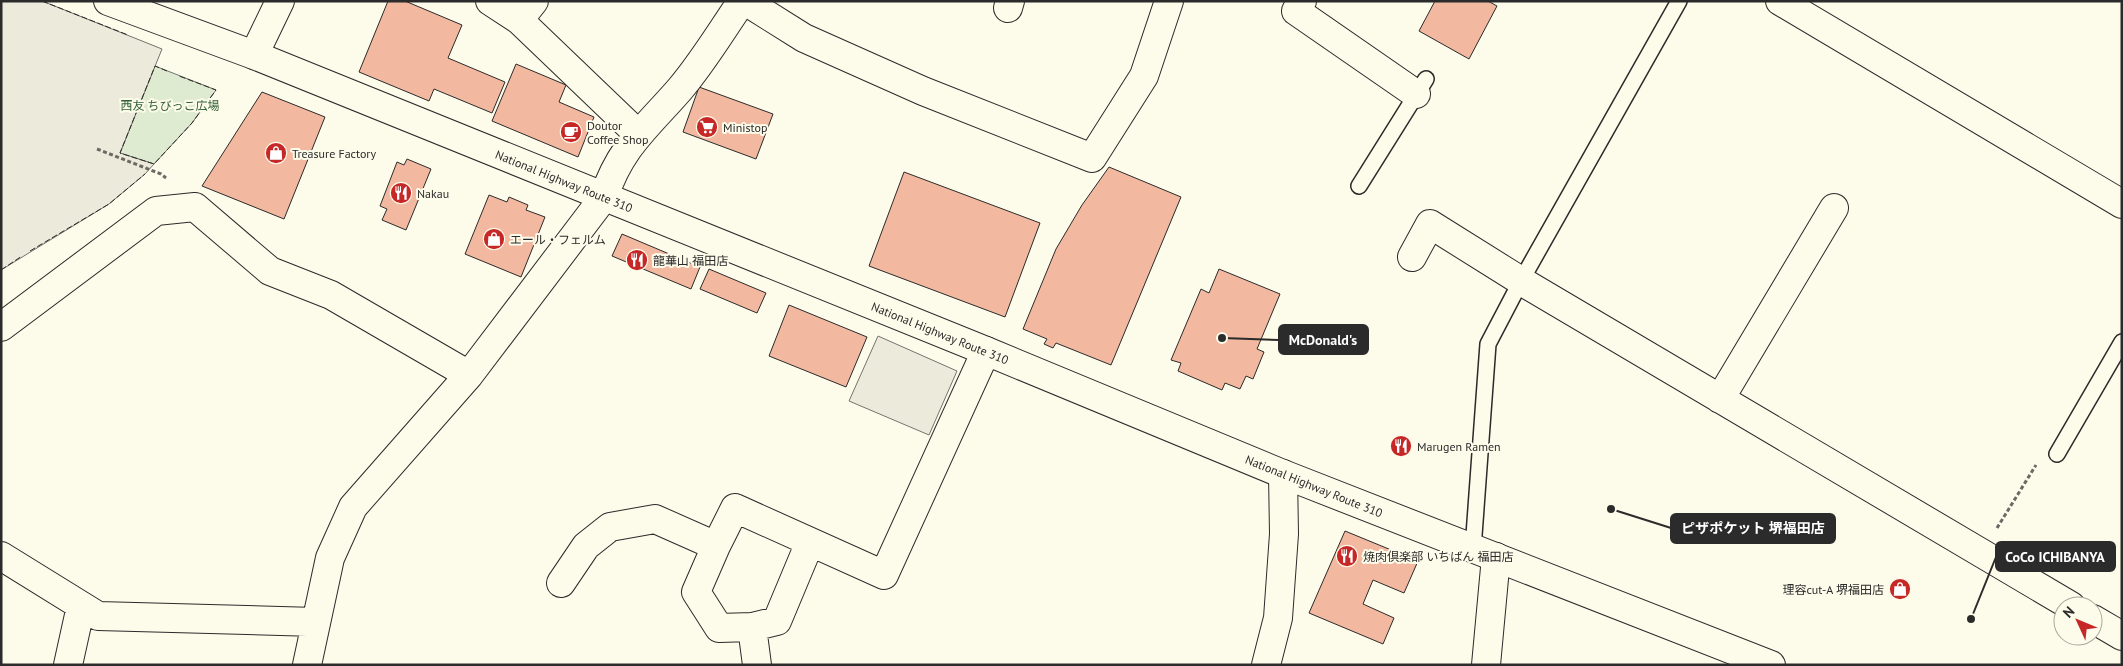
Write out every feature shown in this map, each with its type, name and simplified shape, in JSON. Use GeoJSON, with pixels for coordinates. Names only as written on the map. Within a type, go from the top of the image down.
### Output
{"type":"FeatureCollection","features":[{"type":"Feature","properties":{"kind":"main road","name":"National Highway Route 310"},"geometry":{"type":"LineString","coordinates":[[108,1],[254,55],[986,351],[1283,474],[1771,665]]}},
{"type":"Feature","properties":{"kind":"main road"},"geometry":{"type":"LineString","coordinates":[[254,55],[280,1]]}},
{"type":"Feature","properties":{"kind":"main road"},"geometry":{"type":"LineString","coordinates":[[490,1],[527,11],[638,134]]}},
{"type":"Feature","properties":{"kind":"main road"},"geometry":{"type":"LineString","coordinates":[[307,665],[330,558],[354,507],[469,375],[604,197],[611,174],[638,134],[681,88],[744,1],[804,38],[923,91],[1092,158],[1144,76],[1169,1]]}},
{"type":"Feature","properties":{"kind":"main road"},"geometry":{"type":"LineString","coordinates":[[1302,1],[1296,11],[1421,86]]}},
{"type":"Feature","properties":{"kind":"main road"},"geometry":{"type":"LineString","coordinates":[[1780,1],[2122,204]]}},
{"type":"Feature","properties":{"kind":"main road"},"geometry":{"type":"LineString","coordinates":[[1,327],[156,211],[195,207],[270,271],[331,295],[469,375]]}},
{"type":"Feature","properties":{"kind":"main road"},"geometry":{"type":"LineString","coordinates":[[1720,399],[1834,208]]}},
{"type":"Feature","properties":{"kind":"main road"},"geometry":{"type":"LineString","coordinates":[[1412,258],[1430,224],[1521,281],[2054,596]]}},
{"type":"Feature","properties":{"kind":"main road"},"geometry":{"type":"LineString","coordinates":[[810,542],[777,620],[752,627],[720,628],[696,592],[735,508],[884,575],[986,351]]}},
{"type":"Feature","properties":{"kind":"main road"},"geometry":{"type":"LineString","coordinates":[[1266,665],[1278,618],[1284,534],[1283,474]]}},
{"type":"Feature","properties":{"kind":"main road"},"geometry":{"type":"LineString","coordinates":[[561,583],[586,546],[610,527],[655,519],[716,546]]}},
{"type":"Feature","properties":{"kind":"main road"},"geometry":{"type":"LineString","coordinates":[[1484,553],[1486,665]]}},
{"type":"Feature","properties":{"kind":"main road"},"geometry":{"type":"LineString","coordinates":[[1,556],[98,616],[316,622]]}},
{"type":"Feature","properties":{"kind":"main road"},"geometry":{"type":"LineString","coordinates":[[68,665],[81,606]]}},
{"type":"Feature","properties":{"kind":"main road"},"geometry":{"type":"LineString","coordinates":[[2103,625],[2122,636]]}},
{"type":"Feature","properties":{"kind":"main road"},"geometry":{"type":"LineString","coordinates":[[752,627],[756,665]]}},
{"type":"Feature","properties":{"kind":"lane"},"geometry":{"type":"LineString","coordinates":[[1484,553],[1488,344],[1521,281],[1679,1]]}},
{"type":"Feature","properties":{"kind":"lane"},"geometry":{"type":"LineString","coordinates":[[1360,186],[1421,86]]}},
{"type":"Feature","properties":{"kind":"lane"},"geometry":{"type":"LineString","coordinates":[[2057,454],[2122,342]]}},
{"type":"Feature","properties":{"kind":"path"},"geometry":{"type":"LineString","coordinates":[[97,149],[150,169]]}},
{"type":"Feature","properties":{"kind":"path"},"geometry":{"type":"LineString","coordinates":[[1982,553],[2040,458],[2057,454]]}},
{"type":"Feature","properties":{"kind":"green space","name":"西友 ちびっこ広場"},"geometry":{"type":"Polygon","coordinates":[[[155,66],[216,90],[192,123],[154,164],[120,153],[155,66]]]}},
{"type":"Feature","properties":{"kind":"shaded area"},"geometry":{"type":"Polygon","coordinates":[[[1,1],[42,1],[162,49],[120,153],[154,164],[109,204],[1,270],[1,1]]]}},
{"type":"Feature","properties":{"kind":"shaded area"},"geometry":{"type":"Polygon","coordinates":[[[878,336],[957,371],[929,435],[849,401],[878,336]]]}},
{"type":"Feature","properties":{"kind":"building"},"geometry":{"type":"Polygon","coordinates":[[[388,1],[405,1],[462,25],[448,58],[505,82],[492,113],[434,89],[429,101],[359,72],[388,1]]]}},
{"type":"Feature","properties":{"kind":"building"},"geometry":{"type":"Polygon","coordinates":[[[1435,1],[1488,1],[1497,6],[1469,59],[1419,31],[1435,1]]]}},
{"type":"Feature","properties":{"kind":"building"},"geometry":{"type":"Polygon","coordinates":[[[516,64],[566,85],[559,102],[594,117],[578,157],[492,121],[516,64]]]}},
{"type":"Feature","properties":{"kind":"building"},"geometry":{"type":"Polygon","coordinates":[[[699,87],[773,114],[756,159],[683,132],[699,87]]]}},
{"type":"Feature","properties":{"kind":"building"},"geometry":{"type":"Polygon","coordinates":[[[262,92],[325,117],[284,219],[202,186],[262,92]]]}},
{"type":"Feature","properties":{"kind":"building"},"geometry":{"type":"Polygon","coordinates":[[[407,159],[431,169],[406,230],[382,220],[387,209],[380,206],[397,162],[404,165],[407,159]]]}},
{"type":"Feature","properties":{"kind":"building"},"geometry":{"type":"Polygon","coordinates":[[[1109,167],[1181,197],[1111,365],[1056,343],[1053,348],[1044,344],[1047,339],[1023,329],[1056,249],[1082,205],[1109,167]]]}},
{"type":"Feature","properties":{"kind":"building"},"geometry":{"type":"Polygon","coordinates":[[[904,172],[1040,223],[1005,317],[869,266],[904,172]]]}},
{"type":"Feature","properties":{"kind":"building"},"geometry":{"type":"Polygon","coordinates":[[[489,195],[507,202],[509,197],[528,205],[526,210],[545,217],[521,277],[465,254],[489,195]]]}},
{"type":"Feature","properties":{"kind":"building"},"geometry":{"type":"Polygon","coordinates":[[[622,234],[700,267],[691,289],[612,256],[622,234]]]}},
{"type":"Feature","properties":{"kind":"building"},"geometry":{"type":"Polygon","coordinates":[[[709,269],[766,293],[757,313],[700,289],[709,269]]]}},
{"type":"Feature","properties":{"kind":"building"},"geometry":{"type":"Polygon","coordinates":[[[1219,269],[1280,294],[1257,349],[1264,352],[1253,379],[1246,376],[1240,389],[1225,383],[1222,390],[1178,371],[1181,363],[1171,360],[1201,289],[1209,293],[1219,269]]]}},
{"type":"Feature","properties":{"kind":"building"},"geometry":{"type":"Polygon","coordinates":[[[789,305],[867,337],[846,387],[769,356],[789,305]]]}},
{"type":"Feature","properties":{"kind":"building"},"geometry":{"type":"Polygon","coordinates":[[[1345,531],[1418,561],[1404,593],[1373,580],[1363,604],[1394,618],[1383,644],[1309,613],[1345,531]]]}},
{"type":"Feature","properties":{"kind":"fence"},"geometry":{"type":"LineString","coordinates":[[42,1],[128,35]]}},
{"type":"Feature","properties":{"kind":"fence"},"geometry":{"type":"LineString","coordinates":[[167,71],[155,66],[120,153],[154,164],[192,123],[216,90],[179,76]]}},
{"type":"Feature","properties":{"kind":"fence"},"geometry":{"type":"LineString","coordinates":[[30,251],[109,204],[145,174]]}},
{"type":"Feature","properties":{"kind":"fence"},"geometry":{"type":"LineString","coordinates":[[1,270],[22,256]]}},
{"type":"Feature","properties":{"kind":"place","name":"Ministop"},"geometry":{"type":"Point","coordinates":[707,127]}},
{"type":"Feature","properties":{"kind":"place","name":"Doutor Coffee Shop"},"geometry":{"type":"Point","coordinates":[571,132]}},
{"type":"Feature","properties":{"kind":"place","name":"Treasure Factory"},"geometry":{"type":"Point","coordinates":[276,153]}},
{"type":"Feature","properties":{"kind":"place","name":"Nakau"},"geometry":{"type":"Point","coordinates":[401,193]}},
{"type":"Feature","properties":{"kind":"place","name":"エール・フェルム"},"geometry":{"type":"Point","coordinates":[494,239]}},
{"type":"Feature","properties":{"kind":"place","name":"龍華山 福田店"},"geometry":{"type":"Point","coordinates":[637,260]}},
{"type":"Feature","properties":{"kind":"place","name":"McDonald's"},"geometry":{"type":"Point","coordinates":[1222,338]}},
{"type":"Feature","properties":{"kind":"place","name":"Marugen Ramen"},"geometry":{"type":"Point","coordinates":[1401,446]}},
{"type":"Feature","properties":{"kind":"place","name":"ピザポケット 堺福田店"},"geometry":{"type":"Point","coordinates":[1611,509]}},
{"type":"Feature","properties":{"kind":"place","name":"焼肉倶楽部 いちばん 福田店"},"geometry":{"type":"Point","coordinates":[1347,556]}},
{"type":"Feature","properties":{"kind":"place","name":"理容cut-A 堺福田店"},"geometry":{"type":"Point","coordinates":[1900,589]}},
{"type":"Feature","properties":{"kind":"place","name":"CoCo ICHIBANYA"},"geometry":{"type":"Point","coordinates":[1971,619]}}]}
